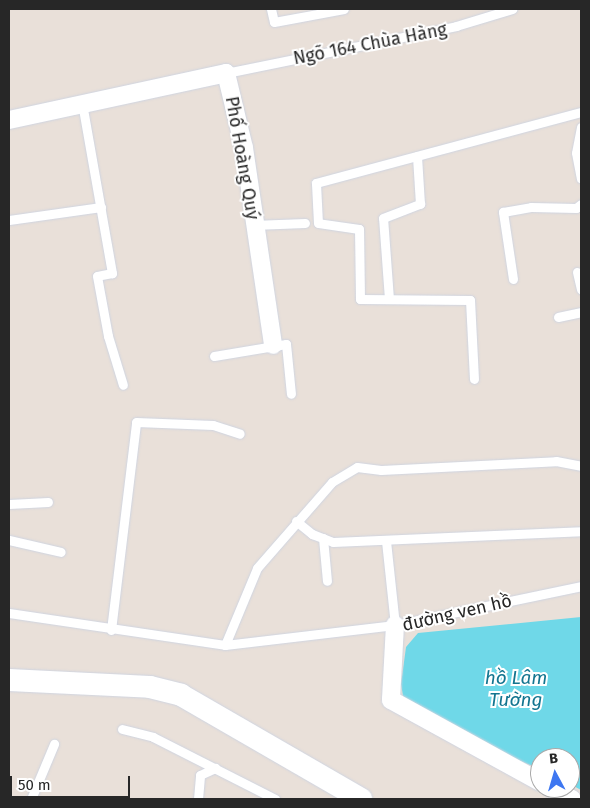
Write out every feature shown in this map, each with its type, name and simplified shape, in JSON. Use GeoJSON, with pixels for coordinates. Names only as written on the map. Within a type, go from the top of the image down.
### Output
{"type":"FeatureCollection","features":[{"type":"Feature","properties":{"kind":"street","name":"Phố Hoàng Quý"},"geometry":{"type":"LineString","coordinates":[[9,120],[226,73],[244,148],[253,225],[273,345]]}},
{"type":"Feature","properties":{"kind":"street","name":"đường ven hồ"},"geometry":{"type":"LineString","coordinates":[[395,625],[391,700],[530,776]]}},
{"type":"Feature","properties":{"kind":"street"},"geometry":{"type":"LineString","coordinates":[[9,680],[150,687],[181,695],[362,799]]}},
{"type":"Feature","properties":{"kind":"lane"},"geometry":{"type":"LineString","coordinates":[[271,9],[274,22],[344,9]]}},
{"type":"Feature","properties":{"kind":"lane","name":"Ngõ 164 Chùa Hàng"},"geometry":{"type":"LineString","coordinates":[[226,73],[456,26],[512,9]]}},
{"type":"Feature","properties":{"kind":"lane"},"geometry":{"type":"LineString","coordinates":[[82,103],[112,273],[98,276],[108,336],[124,385]]}},
{"type":"Feature","properties":{"kind":"lane"},"geometry":{"type":"LineString","coordinates":[[474,379],[470,300],[360,299],[359,229],[318,223],[316,183],[581,112]]}},
{"type":"Feature","properties":{"kind":"lane"},"geometry":{"type":"LineString","coordinates":[[581,127],[576,154],[581,179]]}},
{"type":"Feature","properties":{"kind":"lane"},"geometry":{"type":"LineString","coordinates":[[388,299],[382,218],[420,204],[417,156]]}},
{"type":"Feature","properties":{"kind":"lane"},"geometry":{"type":"LineString","coordinates":[[513,279],[503,212],[531,207],[576,208],[581,204]]}},
{"type":"Feature","properties":{"kind":"lane"},"geometry":{"type":"LineString","coordinates":[[9,220],[101,207]]}},
{"type":"Feature","properties":{"kind":"lane"},"geometry":{"type":"LineString","coordinates":[[253,225],[305,223]]}},
{"type":"Feature","properties":{"kind":"lane"},"geometry":{"type":"LineString","coordinates":[[577,272],[581,290]]}},
{"type":"Feature","properties":{"kind":"lane"},"geometry":{"type":"LineString","coordinates":[[558,317],[581,312]]}},
{"type":"Feature","properties":{"kind":"lane"},"geometry":{"type":"LineString","coordinates":[[214,356],[286,344],[291,394]]}},
{"type":"Feature","properties":{"kind":"lane"},"geometry":{"type":"LineString","coordinates":[[111,630],[136,422],[213,425],[240,434]]}},
{"type":"Feature","properties":{"kind":"lane"},"geometry":{"type":"LineString","coordinates":[[225,645],[256,568],[332,482],[357,467],[381,470],[556,461],[581,466]]}},
{"type":"Feature","properties":{"kind":"lane"},"geometry":{"type":"LineString","coordinates":[[9,504],[48,502]]}},
{"type":"Feature","properties":{"kind":"lane"},"geometry":{"type":"LineString","coordinates":[[296,522],[333,542],[581,531]]}},
{"type":"Feature","properties":{"kind":"lane"},"geometry":{"type":"LineString","coordinates":[[323,538],[327,581]]}},
{"type":"Feature","properties":{"kind":"lane"},"geometry":{"type":"LineString","coordinates":[[9,540],[61,552]]}},
{"type":"Feature","properties":{"kind":"lane"},"geometry":{"type":"LineString","coordinates":[[9,613],[111,630],[225,645],[395,625],[386,541]]}},
{"type":"Feature","properties":{"kind":"lane","name":"đường ven hồ"},"geometry":{"type":"LineString","coordinates":[[395,625],[581,586]]}},
{"type":"Feature","properties":{"kind":"lane"},"geometry":{"type":"LineString","coordinates":[[122,729],[153,737],[275,799]]}},
{"type":"Feature","properties":{"kind":"lane"},"geometry":{"type":"LineString","coordinates":[[34,799],[54,744]]}},
{"type":"Feature","properties":{"kind":"lane"},"geometry":{"type":"LineString","coordinates":[[198,799],[200,775],[215,768]]}},
{"type":"Feature","properties":{"kind":"water","name":"hồ Lâm Tường"},"geometry":{"type":"Polygon","coordinates":[[[581,617],[581,790],[580,748],[530,748],[530,765],[473,742],[404,702],[401,684],[406,647],[418,633],[581,617]]]}}]}
